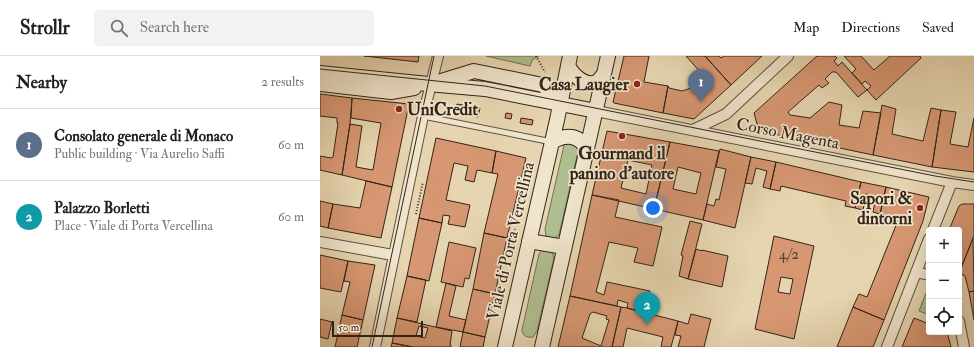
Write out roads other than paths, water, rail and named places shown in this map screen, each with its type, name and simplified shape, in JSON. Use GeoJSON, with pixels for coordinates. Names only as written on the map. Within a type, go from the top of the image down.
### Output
{"type":"FeatureCollection","features":[{"type":"Feature","properties":{"kind":"main road"},"geometry":{"type":"LineString","coordinates":[[542,347],[608,56]]}},
{"type":"Feature","properties":{"kind":"main road"},"geometry":{"type":"LineString","coordinates":[[569,60],[572,72],[575,76],[588,83],[596,83],[604,74]]}},
{"type":"Feature","properties":{"kind":"main road","name":"Viale di Porta Vercellina"},"geometry":{"type":"LineString","coordinates":[[504,347],[552,142],[569,60]]}},
{"type":"Feature","properties":{"kind":"main road"},"geometry":{"type":"LineString","coordinates":[[320,73],[431,85],[496,90],[596,111]]}},
{"type":"Feature","properties":{"kind":"main road"},"geometry":{"type":"LineString","coordinates":[[320,84],[391,92],[431,85]]}},
{"type":"Feature","properties":{"kind":"main road"},"geometry":{"type":"LineString","coordinates":[[552,142],[562,137],[571,136],[579,139],[585,145],[587,150]]}},
{"type":"Feature","properties":{"kind":"main road"},"geometry":{"type":"LineString","coordinates":[[529,241],[564,248]]}},
{"type":"Feature","properties":{"kind":"street"},"geometry":{"type":"LineString","coordinates":[[375,347],[423,116],[438,56]]}},
{"type":"Feature","properties":{"kind":"street"},"geometry":{"type":"LineString","coordinates":[[693,130],[726,114],[788,56]]}},
{"type":"Feature","properties":{"kind":"street","name":"Corso Magenta"},"geometry":{"type":"LineString","coordinates":[[596,111],[952,182],[974,185]]}},
{"type":"Feature","properties":{"kind":"street"},"geometry":{"type":"LineString","coordinates":[[934,227],[952,182]]}},
{"type":"Feature","properties":{"kind":"street"},"geometry":{"type":"LineString","coordinates":[[320,242],[393,255]]}},
{"type":"Feature","properties":{"kind":"street"},"geometry":{"type":"LineString","coordinates":[[887,347],[926,247]]}},
{"type":"Feature","properties":{"kind":"street"},"geometry":{"type":"LineString","coordinates":[[916,272],[926,274]]}},
{"type":"Feature","properties":{"kind":"street"},"geometry":{"type":"LineString","coordinates":[[962,335],[964,347]]}},
{"type":"Feature","properties":{"kind":"lane"},"geometry":{"type":"LineString","coordinates":[[423,116],[552,142]]}},
{"type":"Feature","properties":{"kind":"tram line"},"geometry":{"type":"LineString","coordinates":[[372,347],[434,56]]}},
{"type":"Feature","properties":{"kind":"tram line"},"geometry":{"type":"LineString","coordinates":[[320,69],[485,86],[935,176],[974,182]]}},
{"type":"Feature","properties":{"kind":"place","name":"Casa Laugier"},"geometry":{"type":"Point","coordinates":[637,84]}},
{"type":"Feature","properties":{"kind":"place","name":"Consolato generale di Monaco"},"geometry":{"type":"Point","coordinates":[701,102]}},
{"type":"Feature","properties":{"kind":"place","name":"UniCredit"},"geometry":{"type":"Point","coordinates":[399,109]}},
{"type":"Feature","properties":{"kind":"place","name":"Gourmand il panino d'autore"},"geometry":{"type":"Point","coordinates":[622,136]}},
{"type":"Feature","properties":{"kind":"place","name":"Sapori & dintorni"},"geometry":{"type":"Point","coordinates":[920,208]}},
{"type":"Feature","properties":{"kind":"place","name":"Palazzo Borletti"},"geometry":{"type":"Point","coordinates":[647,325]}}]}
